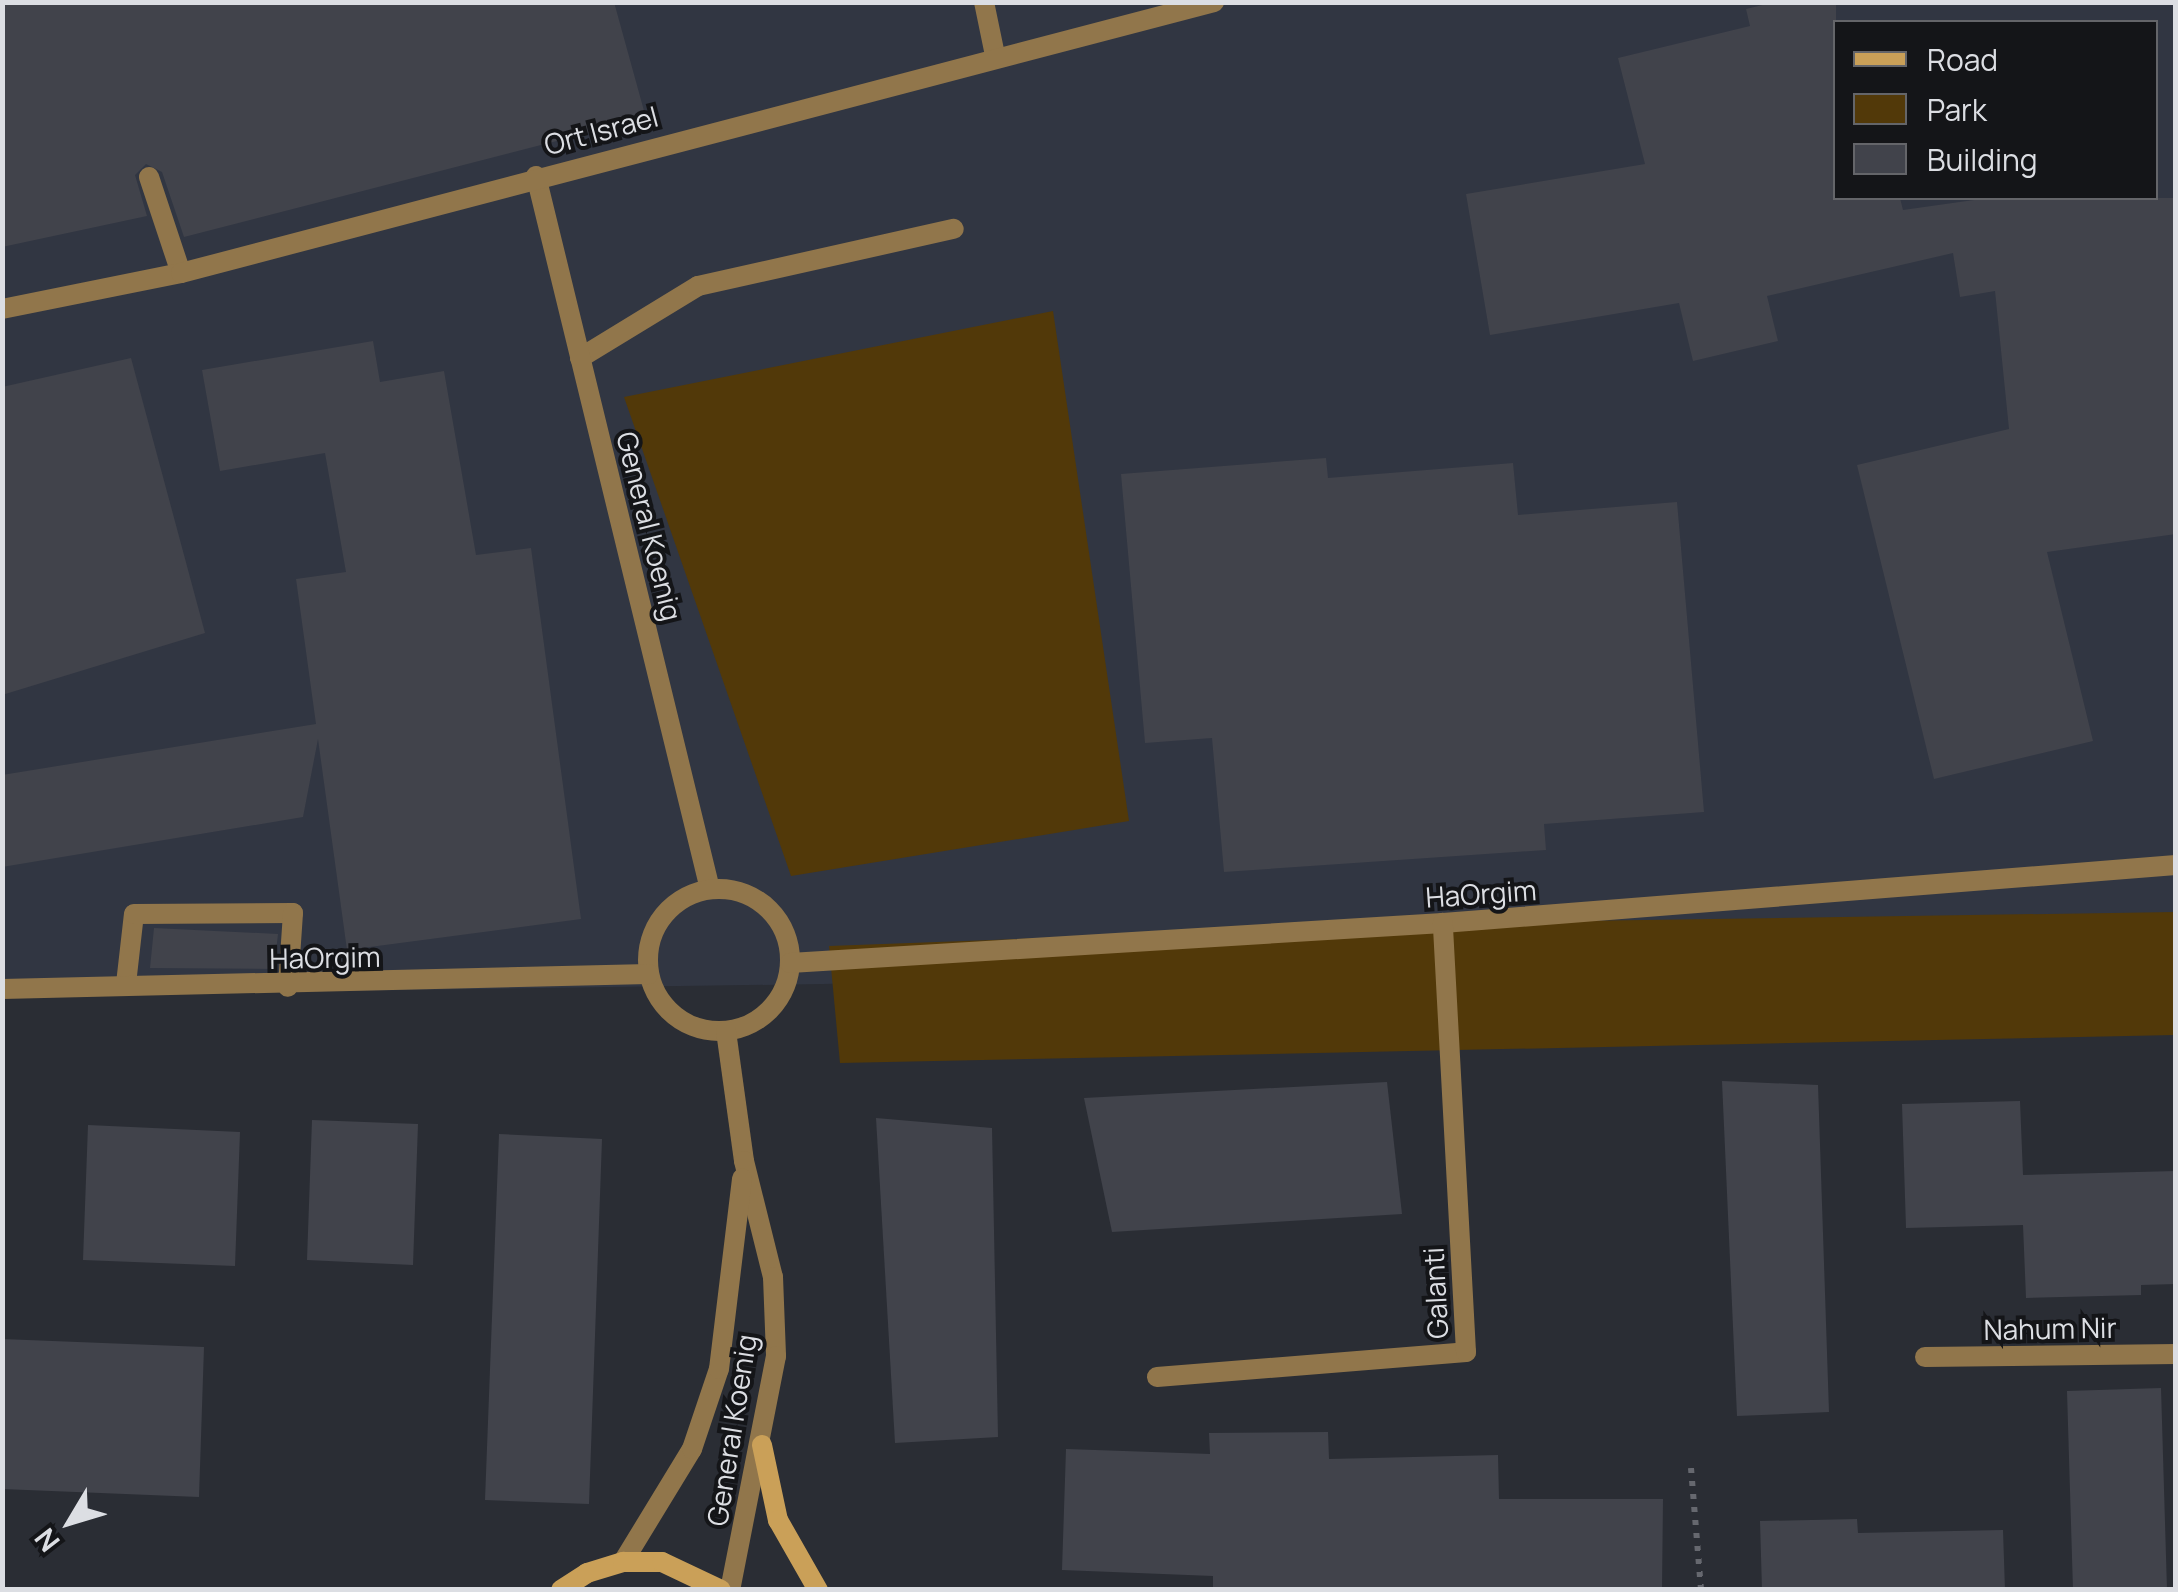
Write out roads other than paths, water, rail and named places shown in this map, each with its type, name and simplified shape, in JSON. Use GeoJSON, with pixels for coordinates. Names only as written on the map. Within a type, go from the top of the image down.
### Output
{"type":"FeatureCollection","features":[{"type":"Feature","properties":{"kind":"street"},"geometry":{"type":"LineString","coordinates":[[984,2],[996,55]]}},
{"type":"Feature","properties":{"kind":"street","name":"Ort Israel"},"geometry":{"type":"LineString","coordinates":[[2,309],[181,273],[996,55],[1214,2]]}},
{"type":"Feature","properties":{"kind":"street","name":"General Koenig"},"geometry":{"type":"LineString","coordinates":[[536,176],[710,889]]}},
{"type":"Feature","properties":{"kind":"street"},"geometry":{"type":"LineString","coordinates":[[149,177],[181,273]]}},
{"type":"Feature","properties":{"kind":"street"},"geometry":{"type":"LineString","coordinates":[[580,358],[698,286],[954,229]]}},
{"type":"Feature","properties":{"kind":"street","name":"HaOrgim"},"geometry":{"type":"LineString","coordinates":[[790,962],[1443,924],[2176,865]]}},
{"type":"Feature","properties":{"kind":"street"},"geometry":{"type":"LineString","coordinates":[[710,889],[730,890],[766,907],[780,923],[790,962],[778,1001],[746,1027],[726,1032],[676,1018],[649,974],[652,935],[661,919],[674,904],[710,889]]}},
{"type":"Feature","properties":{"kind":"street"},"geometry":{"type":"LineString","coordinates":[[126,984],[134,914],[293,913],[288,987]]}},
{"type":"Feature","properties":{"kind":"street","name":"Galanti"},"geometry":{"type":"LineString","coordinates":[[1158,1376],[1466,1352],[1443,924]]}},
{"type":"Feature","properties":{"kind":"street","name":"HaOrgim"},"geometry":{"type":"LineString","coordinates":[[2,990],[126,984],[288,987],[649,974]]}},
{"type":"Feature","properties":{"kind":"street","name":"General Koenig"},"geometry":{"type":"LineString","coordinates":[[726,1032],[744,1161],[773,1278],[776,1356],[762,1445],[730,1590]]}},
{"type":"Feature","properties":{"kind":"street","name":"General Koenig"},"geometry":{"type":"LineString","coordinates":[[623,1562],[692,1449],[719,1369],[744,1161]]}},
{"type":"Feature","properties":{"kind":"street","name":"Nahum Nir"},"geometry":{"type":"LineString","coordinates":[[1925,1357],[2176,1354]]}},
{"type":"Feature","properties":{"kind":"street"},"geometry":{"type":"LineString","coordinates":[[762,1445],[778,1520],[818,1590]]}},
{"type":"Feature","properties":{"kind":"street"},"geometry":{"type":"LineString","coordinates":[[561,1590],[586,1572],[623,1562],[662,1562],[721,1590]]}}]}
